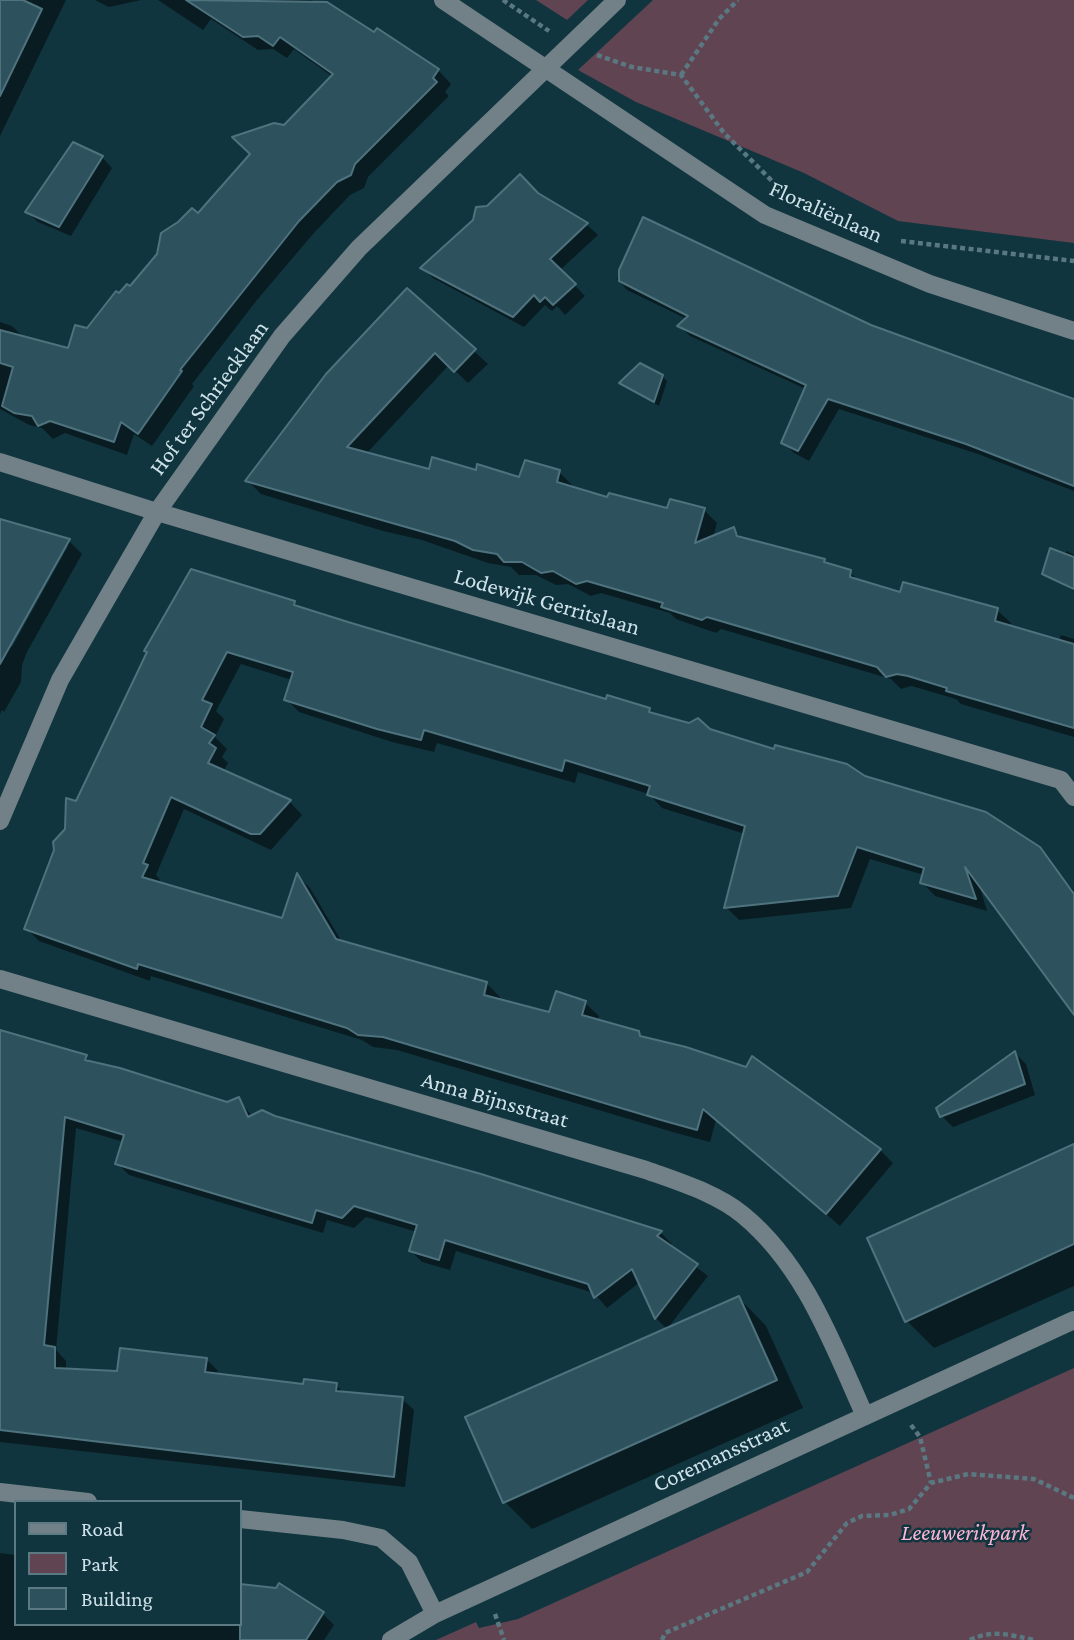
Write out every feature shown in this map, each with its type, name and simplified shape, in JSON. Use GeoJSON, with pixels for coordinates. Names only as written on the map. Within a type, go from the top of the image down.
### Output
{"type":"FeatureCollection","features":[{"type":"Feature","properties":{"kind":"street","name":"Floraliënlaan"},"geometry":{"type":"LineString","coordinates":[[443,0],[765,215],[930,284],[1074,331]]}},
{"type":"Feature","properties":{"kind":"street"},"geometry":{"type":"LineString","coordinates":[[546,68],[617,0]]}},
{"type":"Feature","properties":{"kind":"street","name":"Hof ter Schriecklaan"},"geometry":{"type":"LineString","coordinates":[[0,821],[60,680],[157,512],[282,336],[359,248],[546,68]]}},
{"type":"Feature","properties":{"kind":"street","name":"Lodewijk Gerritslaan"},"geometry":{"type":"LineString","coordinates":[[0,462],[157,512],[1061,780],[1074,797]]}},
{"type":"Feature","properties":{"kind":"street","name":"Anna Bijnsstraat"},"geometry":{"type":"LineString","coordinates":[[0,979],[646,1170],[697,1188],[743,1214],[781,1254],[812,1300],[865,1416]]}},
{"type":"Feature","properties":{"kind":"street","name":"Coremansstraat"},"geometry":{"type":"LineString","coordinates":[[391,1640],[435,1614],[1074,1320]]}},
{"type":"Feature","properties":{"kind":"street"},"geometry":{"type":"LineString","coordinates":[[0,1492],[70,1500]]}},
{"type":"Feature","properties":{"kind":"street"},"geometry":{"type":"LineString","coordinates":[[242,1519],[343,1530],[381,1538],[409,1562],[435,1614]]}},
{"type":"Feature","properties":{"kind":"path"},"geometry":{"type":"LineString","coordinates":[[738,0],[719,19],[681,75],[724,133],[787,196]]}},
{"type":"Feature","properties":{"kind":"path"},"geometry":{"type":"LineString","coordinates":[[890,239],[1074,261]]}},
{"type":"Feature","properties":{"kind":"path"},"geometry":{"type":"LineString","coordinates":[[920,1437],[931,1483]]}},
{"type":"Feature","properties":{"kind":"path"},"geometry":{"type":"LineString","coordinates":[[662,1640],[665,1633],[807,1572],[847,1523],[862,1516],[890,1515],[909,1509],[931,1483],[968,1474],[1034,1479],[1074,1498]]}},
{"type":"Feature","properties":{"kind":"path"},"geometry":{"type":"LineString","coordinates":[[501,1627],[504,1640]]}},
{"type":"Feature","properties":{"kind":"path"},"geometry":{"type":"LineString","coordinates":[[970,1640],[982,1634],[1002,1632],[1034,1640]]}},
{"type":"Feature","properties":{"kind":"green space"},"geometry":{"type":"Polygon","coordinates":[[[536,0],[588,0],[567,20],[536,0]]]}},
{"type":"Feature","properties":{"kind":"green space"},"geometry":{"type":"Polygon","coordinates":[[[653,0],[1074,0],[1074,243],[898,221],[804,173],[636,102],[578,70],[653,0]]]}},
{"type":"Feature","properties":{"kind":"green space","name":"Leeuwerikpark"},"geometry":{"type":"Polygon","coordinates":[[[1074,1368],[1074,1640],[436,1640],[476,1622],[479,1628],[518,1619],[1074,1368]]]}},
{"type":"Feature","properties":{"kind":"building"},"geometry":{"type":"Polygon","coordinates":[[[0,0],[23,0],[42,9],[0,96],[0,0]]]}},
{"type":"Feature","properties":{"kind":"building"},"geometry":{"type":"Polygon","coordinates":[[[186,0],[327,2],[374,32],[377,28],[439,69],[433,78],[437,82],[355,164],[351,175],[337,182],[299,221],[180,370],[182,371],[138,434],[121,422],[114,442],[50,421],[38,426],[32,416],[14,413],[2,406],[13,367],[0,363],[0,330],[68,348],[75,325],[87,328],[116,291],[119,293],[127,284],[130,286],[157,254],[161,233],[178,222],[192,208],[198,213],[250,154],[232,137],[274,123],[284,125],[333,74],[280,37],[273,46],[258,36],[243,37],[186,0]]]}},
{"type":"Feature","properties":{"kind":"building"},"geometry":{"type":"Polygon","coordinates":[[[73,142],[103,156],[59,227],[25,212],[73,142]]]}},
{"type":"Feature","properties":{"kind":"building"},"geometry":{"type":"Polygon","coordinates":[[[520,174],[538,193],[588,223],[550,259],[576,284],[553,305],[545,297],[540,302],[534,295],[513,317],[420,268],[473,220],[476,207],[487,206],[520,174]]]}},
{"type":"Feature","properties":{"kind":"building"},"geometry":{"type":"Polygon","coordinates":[[[643,217],[871,325],[1074,399],[1074,486],[966,444],[828,399],[798,451],[781,443],[806,385],[677,326],[688,316],[619,281],[619,270],[643,217]]]}},
{"type":"Feature","properties":{"kind":"building"},"geometry":{"type":"Polygon","coordinates":[[[407,288],[476,349],[454,372],[435,353],[347,447],[429,469],[432,457],[476,470],[477,464],[519,477],[525,460],[560,470],[557,482],[607,497],[609,493],[667,508],[670,499],[705,508],[695,543],[734,527],[737,536],[825,559],[824,562],[851,570],[850,577],[900,592],[903,582],[998,608],[995,621],[1074,644],[1074,728],[946,691],[947,688],[908,676],[897,674],[886,677],[877,667],[707,617],[702,620],[661,607],[663,603],[587,581],[576,584],[553,571],[541,573],[522,562],[504,562],[497,554],[473,550],[455,541],[245,481],[326,374],[407,288]]]}},
{"type":"Feature","properties":{"kind":"building"},"geometry":{"type":"Polygon","coordinates":[[[640,363],[663,375],[654,402],[619,383],[640,363]]]}},
{"type":"Feature","properties":{"kind":"building"},"geometry":{"type":"Polygon","coordinates":[[[0,519],[70,539],[0,664],[0,519]]]}},
{"type":"Feature","properties":{"kind":"building"},"geometry":{"type":"Polygon","coordinates":[[[1050,548],[1074,557],[1074,589],[1042,574],[1050,548]]]}},
{"type":"Feature","properties":{"kind":"building"},"geometry":{"type":"Polygon","coordinates":[[[191,569],[295,601],[294,605],[348,622],[606,699],[607,695],[650,708],[649,712],[689,723],[698,718],[710,729],[774,749],[775,745],[847,764],[865,776],[986,812],[1040,847],[1074,894],[1074,1015],[965,867],[976,899],[920,883],[924,868],[857,847],[838,896],[724,908],[745,826],[647,795],[650,786],[565,760],[562,771],[424,730],[421,740],[284,700],[293,672],[227,652],[202,700],[212,704],[201,727],[215,735],[209,743],[216,748],[208,763],[291,800],[260,834],[251,834],[171,797],[143,863],[148,865],[142,877],[282,918],[297,873],[336,939],[487,982],[484,995],[549,1012],[556,991],[586,1001],[582,1015],[639,1031],[640,1036],[686,1047],[746,1067],[752,1056],[881,1149],[826,1214],[703,1109],[697,1130],[383,1037],[358,1035],[347,1028],[138,964],[137,969],[24,929],[54,850],[53,842],[65,829],[66,798],[76,801],[147,652],[144,651],[191,569]]]}},
{"type":"Feature","properties":{"kind":"building"},"geometry":{"type":"Polygon","coordinates":[[[0,1030],[87,1055],[85,1060],[120,1068],[227,1102],[239,1097],[248,1117],[262,1110],[275,1116],[481,1174],[662,1231],[657,1236],[698,1264],[655,1319],[632,1269],[594,1298],[588,1284],[445,1240],[439,1260],[409,1251],[417,1225],[354,1206],[342,1218],[316,1210],[312,1223],[115,1164],[124,1135],[65,1117],[44,1345],[55,1347],[55,1368],[117,1371],[120,1348],[207,1358],[205,1372],[303,1384],[304,1379],[337,1383],[336,1391],[403,1397],[394,1477],[0,1430],[0,1030]]]}},
{"type":"Feature","properties":{"kind":"building"},"geometry":{"type":"Polygon","coordinates":[[[1015,1051],[1025,1084],[940,1117],[936,1108],[1015,1051]]]}},
{"type":"Feature","properties":{"kind":"building"},"geometry":{"type":"Polygon","coordinates":[[[1074,1144],[1074,1244],[905,1322],[867,1238],[1074,1144]]]}},
{"type":"Feature","properties":{"kind":"building"},"geometry":{"type":"Polygon","coordinates":[[[739,1296],[777,1380],[503,1503],[465,1417],[739,1296]]]}},
{"type":"Feature","properties":{"kind":"building"},"geometry":{"type":"Polygon","coordinates":[[[279,1583],[324,1612],[306,1640],[240,1640],[242,1584],[276,1588],[279,1583]]]}}]}
